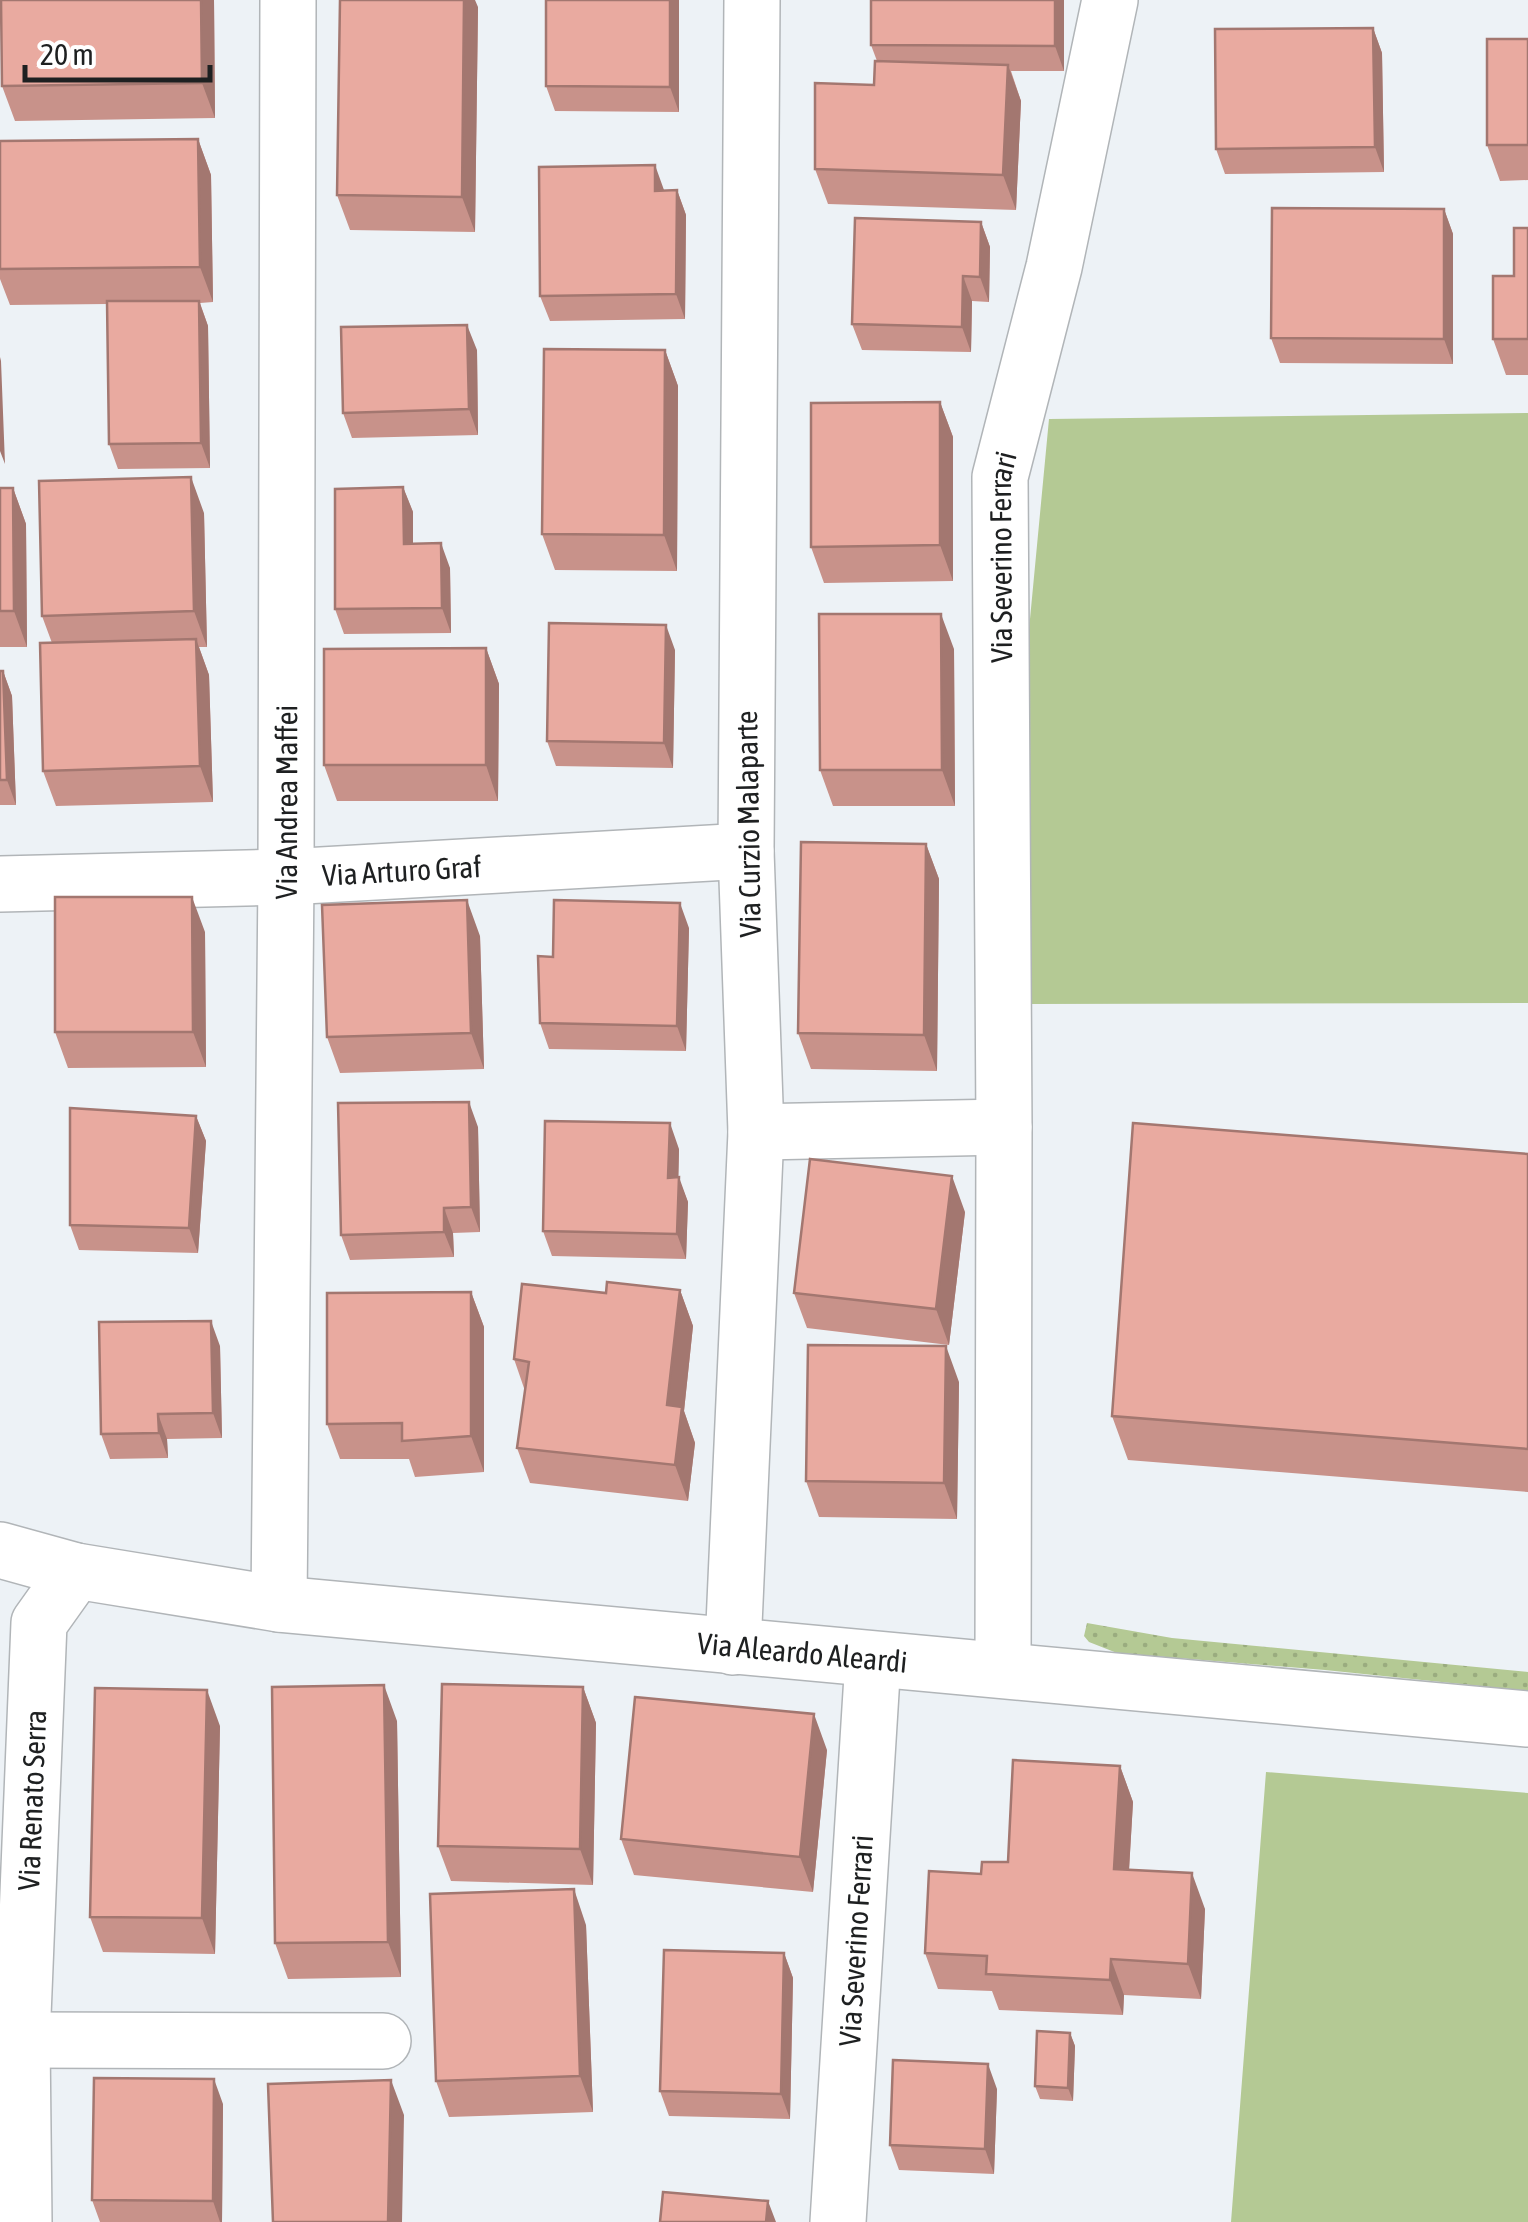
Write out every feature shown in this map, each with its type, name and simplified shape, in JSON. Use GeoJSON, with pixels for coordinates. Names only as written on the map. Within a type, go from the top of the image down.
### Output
{"type":"FeatureCollection","features":[{"type":"Feature","properties":{"kind":"street","name":"Via Andrea Maffei"},"geometry":{"type":"LineString","coordinates":[[279,1604],[288,0]]}},
{"type":"Feature","properties":{"kind":"street","name":"Via Curzio Malaparte"},"geometry":{"type":"LineString","coordinates":[[733,1648],[756,1132],[746,850],[752,0]]}},
{"type":"Feature","properties":{"kind":"street","name":"Via Severino Ferrari"},"geometry":{"type":"LineString","coordinates":[[1003,1670],[1000,477],[1054,267],[1110,0]]}},
{"type":"Feature","properties":{"kind":"street","name":"Via Arturo Graf"},"geometry":{"type":"LineString","coordinates":[[0,884],[286,877],[746,850]]}},
{"type":"Feature","properties":{"kind":"street"},"geometry":{"type":"LineString","coordinates":[[756,1132],[1004,1127]]}},
{"type":"Feature","properties":{"kind":"street","name":"Via Aleardo Aleardi"},"geometry":{"type":"LineString","coordinates":[[0,1550],[76,1571],[279,1604],[1528,1719]]}},
{"type":"Feature","properties":{"kind":"street","name":"Via Renato Serra"},"geometry":{"type":"LineString","coordinates":[[24,2222],[22,2040],[40,1624],[76,1571]]}},
{"type":"Feature","properties":{"kind":"street","name":"Via Severino Ferrari"},"geometry":{"type":"LineString","coordinates":[[838,2222],[873,1660]]}},
{"type":"Feature","properties":{"kind":"street"},"geometry":{"type":"LineString","coordinates":[[22,2040],[383,2041]]}},
{"type":"Feature","properties":{"kind":"green space"},"geometry":{"type":"Polygon","coordinates":[[[1528,413],[1528,1003],[1028,1004],[1028,640],[1049,419],[1528,413]]]}},
{"type":"Feature","properties":{"kind":"green space"},"geometry":{"type":"Polygon","coordinates":[[[1087,1623],[1172,1638],[1528,1672],[1528,1691],[1117,1653],[1089,1642],[1084,1636],[1087,1623]]]}},
{"type":"Feature","properties":{"kind":"green space"},"geometry":{"type":"Polygon","coordinates":[[[1266,1772],[1528,1793],[1528,2222],[1231,2222],[1266,1772]]]}},
{"type":"Feature","properties":{"kind":"building"},"geometry":{"type":"Polygon","coordinates":[[[1,0],[201,0],[202,83],[2,86],[1,0]]]}},
{"type":"Feature","properties":{"kind":"building"},"geometry":{"type":"Polygon","coordinates":[[[340,0],[464,0],[462,197],[337,195],[340,0]]]}},
{"type":"Feature","properties":{"kind":"building"},"geometry":{"type":"Polygon","coordinates":[[[546,0],[670,0],[670,87],[546,86],[546,0]]]}},
{"type":"Feature","properties":{"kind":"building"},"geometry":{"type":"Polygon","coordinates":[[[871,0],[1055,0],[1055,46],[871,45],[871,0]]]}},
{"type":"Feature","properties":{"kind":"building"},"geometry":{"type":"Polygon","coordinates":[[[1373,28],[1375,147],[1216,149],[1215,29],[1373,28]]]}},
{"type":"Feature","properties":{"kind":"building"},"geometry":{"type":"Polygon","coordinates":[[[1487,39],[1528,39],[1528,145],[1487,145],[1487,39]]]}},
{"type":"Feature","properties":{"kind":"building"},"geometry":{"type":"Polygon","coordinates":[[[875,61],[1008,65],[1003,175],[815,169],[815,83],[874,85],[875,61]]]}},
{"type":"Feature","properties":{"kind":"building"},"geometry":{"type":"Polygon","coordinates":[[[198,139],[200,267],[0,269],[0,141],[198,139]]]}},
{"type":"Feature","properties":{"kind":"building"},"geometry":{"type":"Polygon","coordinates":[[[655,165],[655,191],[677,190],[676,294],[540,296],[539,167],[655,165]]]}},
{"type":"Feature","properties":{"kind":"building"},"geometry":{"type":"Polygon","coordinates":[[[1272,208],[1444,209],[1444,339],[1271,338],[1272,208]]]}},
{"type":"Feature","properties":{"kind":"building"},"geometry":{"type":"Polygon","coordinates":[[[855,218],[981,222],[980,277],[963,276],[962,327],[852,324],[855,218]]]}},
{"type":"Feature","properties":{"kind":"building"},"geometry":{"type":"Polygon","coordinates":[[[1514,228],[1528,228],[1528,339],[1493,339],[1493,276],[1514,276],[1514,228]]]}},
{"type":"Feature","properties":{"kind":"building"},"geometry":{"type":"Polygon","coordinates":[[[107,301],[199,301],[201,443],[109,444],[107,301]]]}},
{"type":"Feature","properties":{"kind":"building"},"geometry":{"type":"Polygon","coordinates":[[[467,325],[469,409],[343,413],[341,327],[467,325]]]}},
{"type":"Feature","properties":{"kind":"building"},"geometry":{"type":"Polygon","coordinates":[[[544,349],[665,350],[664,535],[542,534],[544,349]]]}},
{"type":"Feature","properties":{"kind":"building"},"geometry":{"type":"Polygon","coordinates":[[[940,402],[940,545],[811,547],[811,403],[940,402]]]}},
{"type":"Feature","properties":{"kind":"building"},"geometry":{"type":"Polygon","coordinates":[[[191,477],[194,611],[42,616],[39,481],[191,477]]]}},
{"type":"Feature","properties":{"kind":"building"},"geometry":{"type":"Polygon","coordinates":[[[403,487],[404,544],[441,543],[442,608],[335,609],[335,489],[403,487]]]}},
{"type":"Feature","properties":{"kind":"building"},"geometry":{"type":"Polygon","coordinates":[[[0,488],[13,488],[14,611],[0,611],[0,488]]]}},
{"type":"Feature","properties":{"kind":"building"},"geometry":{"type":"Polygon","coordinates":[[[819,614],[941,614],[942,770],[820,770],[819,614]]]}},
{"type":"Feature","properties":{"kind":"building"},"geometry":{"type":"Polygon","coordinates":[[[549,623],[666,625],[664,743],[547,741],[549,623]]]}},
{"type":"Feature","properties":{"kind":"building"},"geometry":{"type":"Polygon","coordinates":[[[196,639],[200,766],[43,771],[40,643],[196,639]]]}},
{"type":"Feature","properties":{"kind":"building"},"geometry":{"type":"Polygon","coordinates":[[[486,648],[486,765],[324,765],[324,649],[486,648]]]}},
{"type":"Feature","properties":{"kind":"building"},"geometry":{"type":"Polygon","coordinates":[[[3,671],[7,780],[0,780],[3,671]]]}},
{"type":"Feature","properties":{"kind":"building"},"geometry":{"type":"Polygon","coordinates":[[[801,842],[926,844],[924,1035],[798,1033],[801,842]]]}},
{"type":"Feature","properties":{"kind":"building"},"geometry":{"type":"Polygon","coordinates":[[[55,897],[192,897],[193,1032],[55,1032],[55,897]]]}},
{"type":"Feature","properties":{"kind":"building"},"geometry":{"type":"Polygon","coordinates":[[[467,900],[471,1033],[327,1037],[322,905],[467,900]]]}},
{"type":"Feature","properties":{"kind":"building"},"geometry":{"type":"Polygon","coordinates":[[[554,900],[680,903],[677,1026],[540,1023],[538,956],[553,957],[554,900]]]}},
{"type":"Feature","properties":{"kind":"building"},"geometry":{"type":"Polygon","coordinates":[[[469,1102],[471,1207],[444,1208],[444,1232],[341,1235],[338,1103],[469,1102]]]}},
{"type":"Feature","properties":{"kind":"building"},"geometry":{"type":"Polygon","coordinates":[[[70,1108],[196,1116],[189,1228],[70,1225],[70,1108]]]}},
{"type":"Feature","properties":{"kind":"building"},"geometry":{"type":"Polygon","coordinates":[[[545,1121],[670,1123],[668,1178],[679,1177],[677,1234],[543,1231],[545,1121]]]}},
{"type":"Feature","properties":{"kind":"building"},"geometry":{"type":"Polygon","coordinates":[[[1133,1123],[1528,1154],[1528,1449],[1112,1416],[1133,1123]]]}},
{"type":"Feature","properties":{"kind":"building"},"geometry":{"type":"Polygon","coordinates":[[[810,1159],[952,1176],[936,1309],[794,1293],[810,1159]]]}},
{"type":"Feature","properties":{"kind":"building"},"geometry":{"type":"Polygon","coordinates":[[[607,1282],[680,1290],[667,1405],[682,1407],[675,1465],[517,1448],[529,1362],[514,1359],[522,1284],[606,1293],[607,1282]]]}},
{"type":"Feature","properties":{"kind":"building"},"geometry":{"type":"Polygon","coordinates":[[[471,1292],[471,1436],[402,1441],[402,1423],[327,1424],[327,1293],[471,1292]]]}},
{"type":"Feature","properties":{"kind":"building"},"geometry":{"type":"Polygon","coordinates":[[[211,1321],[213,1413],[158,1414],[159,1433],[101,1434],[99,1322],[211,1321]]]}},
{"type":"Feature","properties":{"kind":"building"},"geometry":{"type":"Polygon","coordinates":[[[808,1345],[946,1346],[944,1483],[806,1481],[808,1345]]]}},
{"type":"Feature","properties":{"kind":"building"},"geometry":{"type":"Polygon","coordinates":[[[442,1684],[583,1687],[580,1849],[438,1846],[442,1684]]]}},
{"type":"Feature","properties":{"kind":"building"},"geometry":{"type":"Polygon","coordinates":[[[384,1685],[388,1942],[275,1943],[272,1687],[384,1685]]]}},
{"type":"Feature","properties":{"kind":"building"},"geometry":{"type":"Polygon","coordinates":[[[95,1688],[207,1690],[202,1918],[90,1917],[95,1688]]]}},
{"type":"Feature","properties":{"kind":"building"},"geometry":{"type":"Polygon","coordinates":[[[635,1697],[814,1714],[800,1857],[621,1839],[635,1697]]]}},
{"type":"Feature","properties":{"kind":"building"},"geometry":{"type":"Polygon","coordinates":[[[1013,1760],[1120,1766],[1114,1869],[1192,1873],[1188,1964],[1111,1959],[1110,1980],[986,1974],[987,1956],[925,1953],[929,1871],[981,1874],[982,1862],[1008,1862],[1013,1760]]]}},
{"type":"Feature","properties":{"kind":"building"},"geometry":{"type":"Polygon","coordinates":[[[574,1889],[580,2076],[436,2081],[430,1894],[574,1889]]]}},
{"type":"Feature","properties":{"kind":"building"},"geometry":{"type":"Polygon","coordinates":[[[664,1950],[784,1953],[781,2094],[660,2091],[664,1950]]]}},
{"type":"Feature","properties":{"kind":"building"},"geometry":{"type":"Polygon","coordinates":[[[1037,2031],[1070,2033],[1068,2088],[1035,2086],[1037,2031]]]}},
{"type":"Feature","properties":{"kind":"building"},"geometry":{"type":"Polygon","coordinates":[[[893,2060],[988,2064],[985,2149],[890,2145],[893,2060]]]}},
{"type":"Feature","properties":{"kind":"building"},"geometry":{"type":"Polygon","coordinates":[[[94,2078],[214,2079],[213,2201],[92,2200],[94,2078]]]}},
{"type":"Feature","properties":{"kind":"building"},"geometry":{"type":"Polygon","coordinates":[[[391,2080],[388,2222],[273,2222],[268,2084],[391,2080]]]}},
{"type":"Feature","properties":{"kind":"building"},"geometry":{"type":"Polygon","coordinates":[[[663,2192],[768,2201],[766,2222],[660,2222],[663,2192]]]}}]}
